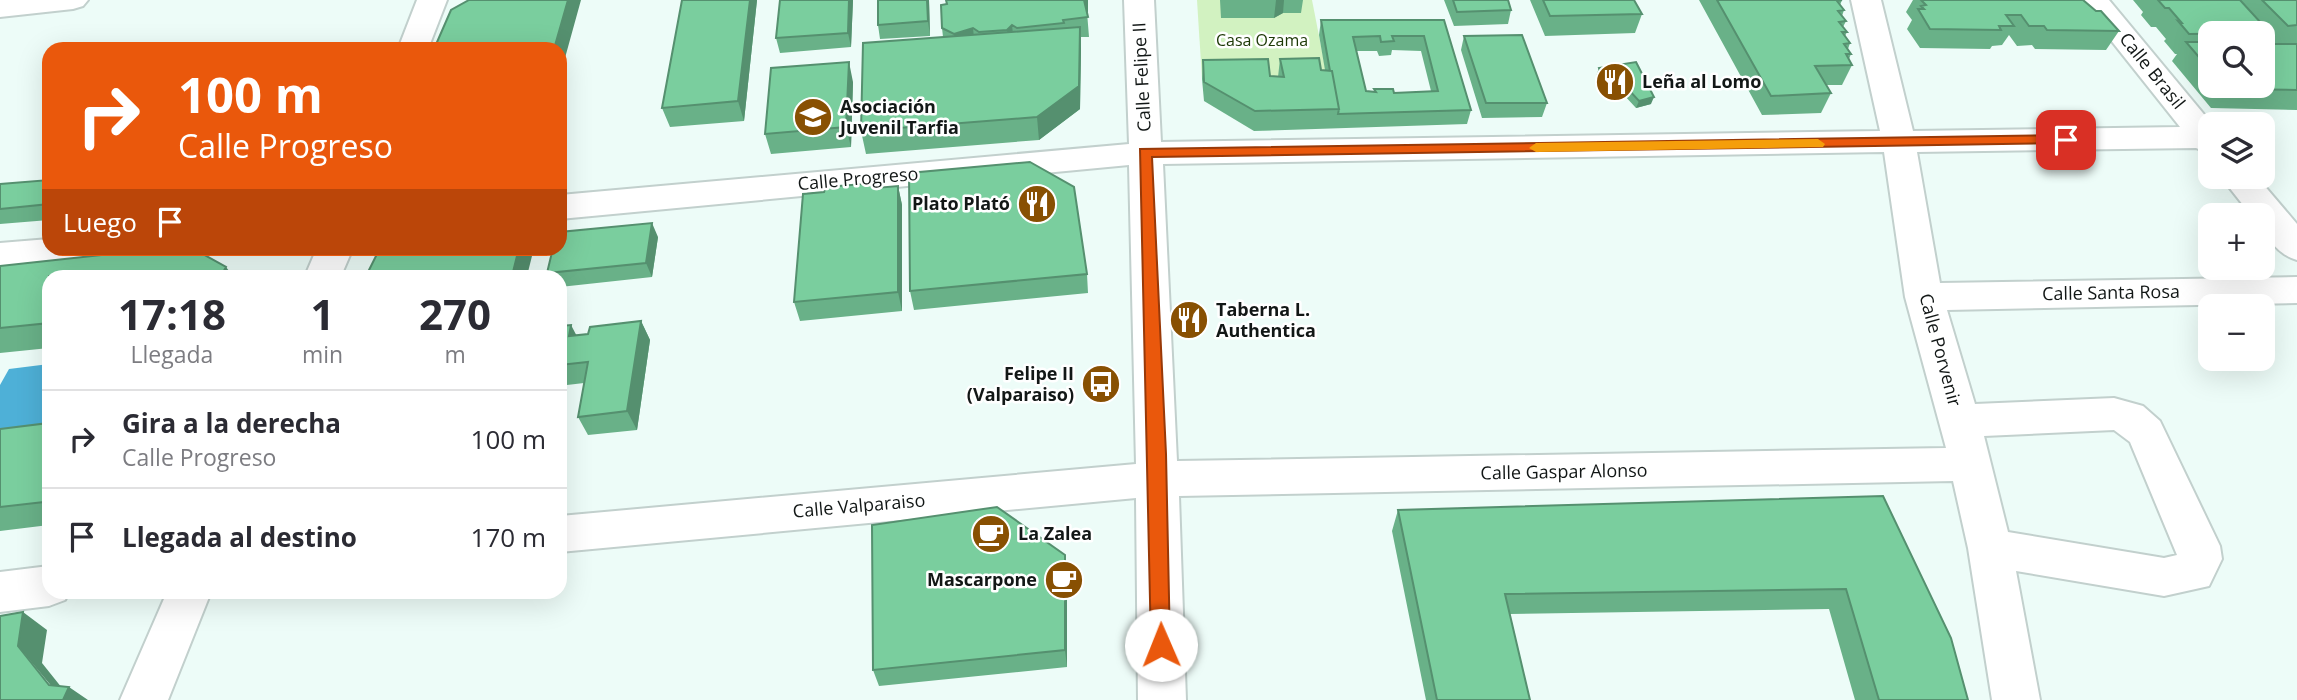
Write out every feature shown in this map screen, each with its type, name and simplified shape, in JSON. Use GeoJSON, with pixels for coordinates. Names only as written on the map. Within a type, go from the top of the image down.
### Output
{"type":"FeatureCollection","features":[{"type":"Feature","properties":{"kind":"street"},"geometry":{"type":"LineString","coordinates":[[0,8],[73,0]]}},
{"type":"Feature","properties":{"kind":"street"},"geometry":{"type":"LineString","coordinates":[[416,42],[432,0]]}},
{"type":"Feature","properties":{"kind":"street","name":"Calle Felipe II"},"geometry":{"type":"LineString","coordinates":[[1139,0],[1158,479],[1162,700]]}},
{"type":"Feature","properties":{"kind":"street","name":"Calle Porvenir"},"geometry":{"type":"LineString","coordinates":[[1866,0],[1899,143],[1924,297],[1960,421],[1990,548],[2016,700]]}},
{"type":"Feature","properties":{"kind":"street","name":"Calle Brasil"},"geometry":{"type":"LineString","coordinates":[[2094,0],[2198,128]]}},
{"type":"Feature","properties":{"kind":"street","name":"Calle Progreso"},"geometry":{"type":"LineString","coordinates":[[567,206],[1145,153],[2198,140]]}},
{"type":"Feature","properties":{"kind":"street"},"geometry":{"type":"LineString","coordinates":[[2248,189],[2297,247]]}},
{"type":"Feature","properties":{"kind":"street"},"geometry":{"type":"LineString","coordinates":[[0,256],[42,252]]}},
{"type":"Feature","properties":{"kind":"street","name":"Calle Santa Rosa"},"geometry":{"type":"LineString","coordinates":[[1924,297],[2297,290]]}},
{"type":"Feature","properties":{"kind":"street"},"geometry":{"type":"LineString","coordinates":[[1960,421],[2113,414],[2129,417],[2146,432],[2198,546],[2200,559],[2193,572],[2164,577],[1990,548]]}},
{"type":"Feature","properties":{"kind":"street","name":"Calle Gaspar Alonso"},"geometry":{"type":"LineString","coordinates":[[1158,479],[1969,464]]}},
{"type":"Feature","properties":{"kind":"street","name":"Calle Valparaiso"},"geometry":{"type":"LineString","coordinates":[[567,533],[1158,479]]}},
{"type":"Feature","properties":{"kind":"street"},"geometry":{"type":"LineString","coordinates":[[0,592],[42,587]]}},
{"type":"Feature","properties":{"kind":"street"},"geometry":{"type":"LineString","coordinates":[[144,700],[186,599]]}},
{"type":"Feature","properties":{"kind":"green space","name":"Casa Ozama"},"geometry":{"type":"Polygon","coordinates":[[[1197,0],[1312,0],[1327,77],[1202,79],[1197,0]]]}},
{"type":"Feature","properties":{"kind":"water"},"geometry":{"type":"Polygon","coordinates":[[[42,365],[42,429],[0,433],[0,385],[9,369],[42,365]]]}},
{"type":"Feature","properties":{"kind":"building"},"geometry":{"type":"Polygon","coordinates":[[[469,0],[568,0],[556,42],[437,42],[451,10],[469,0]]]}},
{"type":"Feature","properties":{"kind":"building"},"geometry":{"type":"Polygon","coordinates":[[[682,0],[750,0],[738,101],[662,108],[682,0]]]}},
{"type":"Feature","properties":{"kind":"building"},"geometry":{"type":"Polygon","coordinates":[[[780,0],[849,0],[848,33],[776,38],[780,0]]]}},
{"type":"Feature","properties":{"kind":"building"},"geometry":{"type":"Polygon","coordinates":[[[878,0],[927,0],[928,21],[878,25],[878,0]]]}},
{"type":"Feature","properties":{"kind":"building"},"geometry":{"type":"Polygon","coordinates":[[[946,0],[1084,0],[1088,17],[1063,20],[1064,23],[1017,28],[1012,25],[1007,30],[979,32],[973,28],[954,34],[942,28],[941,5],[947,4],[946,0]]]}},
{"type":"Feature","properties":{"kind":"building"},"geometry":{"type":"Polygon","coordinates":[[[1453,0],[1508,0],[1511,10],[1457,12],[1453,0]]]}},
{"type":"Feature","properties":{"kind":"building"},"geometry":{"type":"Polygon","coordinates":[[[1543,0],[1634,0],[1642,14],[1550,16],[1543,0]]]}},
{"type":"Feature","properties":{"kind":"building"},"geometry":{"type":"Polygon","coordinates":[[[1717,0],[1842,0],[1837,1],[1844,10],[1838,11],[1846,21],[1839,22],[1847,32],[1842,32],[1850,43],[1844,44],[1851,54],[1846,54],[1852,65],[1815,66],[1831,93],[1771,96],[1717,0]]]}},
{"type":"Feature","properties":{"kind":"building"},"geometry":{"type":"Polygon","coordinates":[[[1921,0],[2083,0],[2096,11],[2101,11],[2119,31],[2047,30],[2044,26],[2029,26],[2021,15],[2006,15],[2014,26],[1999,26],[2001,30],[1930,29],[1918,9],[1924,9],[1921,6],[1926,5],[1921,0]]]}},
{"type":"Feature","properties":{"kind":"building"},"geometry":{"type":"Polygon","coordinates":[[[2158,0],[2240,0],[2259,21],[2198,21],[2198,34],[2189,34],[2169,8],[2165,8],[2158,0]]]}},
{"type":"Feature","properties":{"kind":"building"},"geometry":{"type":"Polygon","coordinates":[[[2262,0],[2297,0],[2297,25],[2288,26],[2262,0]]]}},
{"type":"Feature","properties":{"kind":"building"},"geometry":{"type":"Polygon","coordinates":[[[1321,20],[1444,20],[1471,110],[1338,114],[1321,20]],[[1380,36],[1353,37],[1366,91],[1438,91],[1424,36],[1392,36],[1394,41],[1381,42],[1380,36]]]}},
{"type":"Feature","properties":{"kind":"building"},"geometry":{"type":"Polygon","coordinates":[[[1080,27],[1079,86],[1037,117],[861,131],[863,43],[1080,27]]]}},
{"type":"Feature","properties":{"kind":"building"},"geometry":{"type":"Polygon","coordinates":[[[1522,35],[1547,103],[1486,103],[1464,36],[1522,35]]]}},
{"type":"Feature","properties":{"kind":"building"},"geometry":{"type":"Polygon","coordinates":[[[2186,42],[2198,42],[2198,56],[2186,42]]]}},
{"type":"Feature","properties":{"kind":"building"},"geometry":{"type":"Polygon","coordinates":[[[2275,44],[2297,44],[2297,90],[2275,90],[2275,44]]]}},
{"type":"Feature","properties":{"kind":"building"},"geometry":{"type":"Polygon","coordinates":[[[1319,58],[1321,70],[1332,71],[1339,109],[1255,111],[1204,82],[1203,60],[1268,59],[1270,76],[1284,77],[1280,59],[1319,58]]]}},
{"type":"Feature","properties":{"kind":"building","name":"Asociación Juvenil Tarfia"},"geometry":{"type":"Polygon","coordinates":[[[849,62],[846,127],[765,134],[771,68],[849,62]]]}},
{"type":"Feature","properties":{"kind":"building"},"geometry":{"type":"Polygon","coordinates":[[[1636,62],[1654,97],[1639,101],[1627,88],[1606,88],[1599,68],[1636,62]]]}},
{"type":"Feature","properties":{"kind":"building"},"geometry":{"type":"Polygon","coordinates":[[[1030,162],[1074,187],[1087,274],[910,291],[909,173],[1030,162]]]}},
{"type":"Feature","properties":{"kind":"building"},"geometry":{"type":"Polygon","coordinates":[[[42,181],[42,205],[0,209],[0,184],[42,181]]]}},
{"type":"Feature","properties":{"kind":"building"},"geometry":{"type":"Polygon","coordinates":[[[876,183],[876,188],[898,186],[898,292],[794,302],[803,194],[824,192],[826,187],[876,183]]]}},
{"type":"Feature","properties":{"kind":"building"},"geometry":{"type":"Polygon","coordinates":[[[652,223],[646,263],[567,271],[548,270],[551,256],[567,256],[567,231],[652,223]]]}},
{"type":"Feature","properties":{"kind":"building"},"geometry":{"type":"Polygon","coordinates":[[[92,256],[206,256],[226,267],[224,270],[42,270],[42,324],[0,328],[0,266],[92,256]]]}},
{"type":"Feature","properties":{"kind":"building"},"geometry":{"type":"Polygon","coordinates":[[[376,256],[517,256],[514,270],[369,270],[376,256]]]}},
{"type":"Feature","properties":{"kind":"building"},"geometry":{"type":"Polygon","coordinates":[[[641,321],[627,411],[578,417],[588,362],[567,364],[567,325],[571,325],[569,336],[588,334],[590,327],[641,321]]]}},
{"type":"Feature","properties":{"kind":"building"},"geometry":{"type":"Polygon","coordinates":[[[42,424],[42,502],[0,507],[0,429],[42,424]]]}},
{"type":"Feature","properties":{"kind":"building"},"geometry":{"type":"Polygon","coordinates":[[[1883,496],[1951,638],[1968,700],[1879,700],[1846,589],[1505,594],[1530,700],[1437,700],[1398,510],[1883,496]]]}},
{"type":"Feature","properties":{"kind":"building"},"geometry":{"type":"Polygon","coordinates":[[[997,507],[1065,555],[1065,650],[873,670],[872,525],[997,507]]]}},
{"type":"Feature","properties":{"kind":"building"},"geometry":{"type":"Polygon","coordinates":[[[23,612],[18,646],[49,685],[69,687],[63,700],[0,700],[0,616],[23,612]]]}},
{"type":"Feature","properties":{"kind":"slow traffic"},"geometry":{"type":"LineString","coordinates":[[1536,148],[1818,144]]}},
{"type":"Feature","properties":{"kind":"place","name":"Leña al Lomo"},"geometry":{"type":"Point","coordinates":[1615,82]}},
{"type":"Feature","properties":{"kind":"place","name":"Asociación Juvenil Tarfia"},"geometry":{"type":"Point","coordinates":[813,117]}},
{"type":"Feature","properties":{"kind":"place","name":"Plato Plató"},"geometry":{"type":"Point","coordinates":[1037,204]}},
{"type":"Feature","properties":{"kind":"place","name":"Taberna L. Authentica"},"geometry":{"type":"Point","coordinates":[1189,320]}},
{"type":"Feature","properties":{"kind":"place","name":"Felipe II (Valparaiso)"},"geometry":{"type":"Point","coordinates":[1101,384]}},
{"type":"Feature","properties":{"kind":"place","name":"La Zalea"},"geometry":{"type":"Point","coordinates":[991,534]}},
{"type":"Feature","properties":{"kind":"place","name":"Mascarpone"},"geometry":{"type":"Point","coordinates":[1064,580]}},
{"type":"Feature","properties":{"kind":"route"},"geometry":{"type":"LineString","coordinates":[[1161,645],[1157,454],[1145,153],[2066,140]]}}]}
